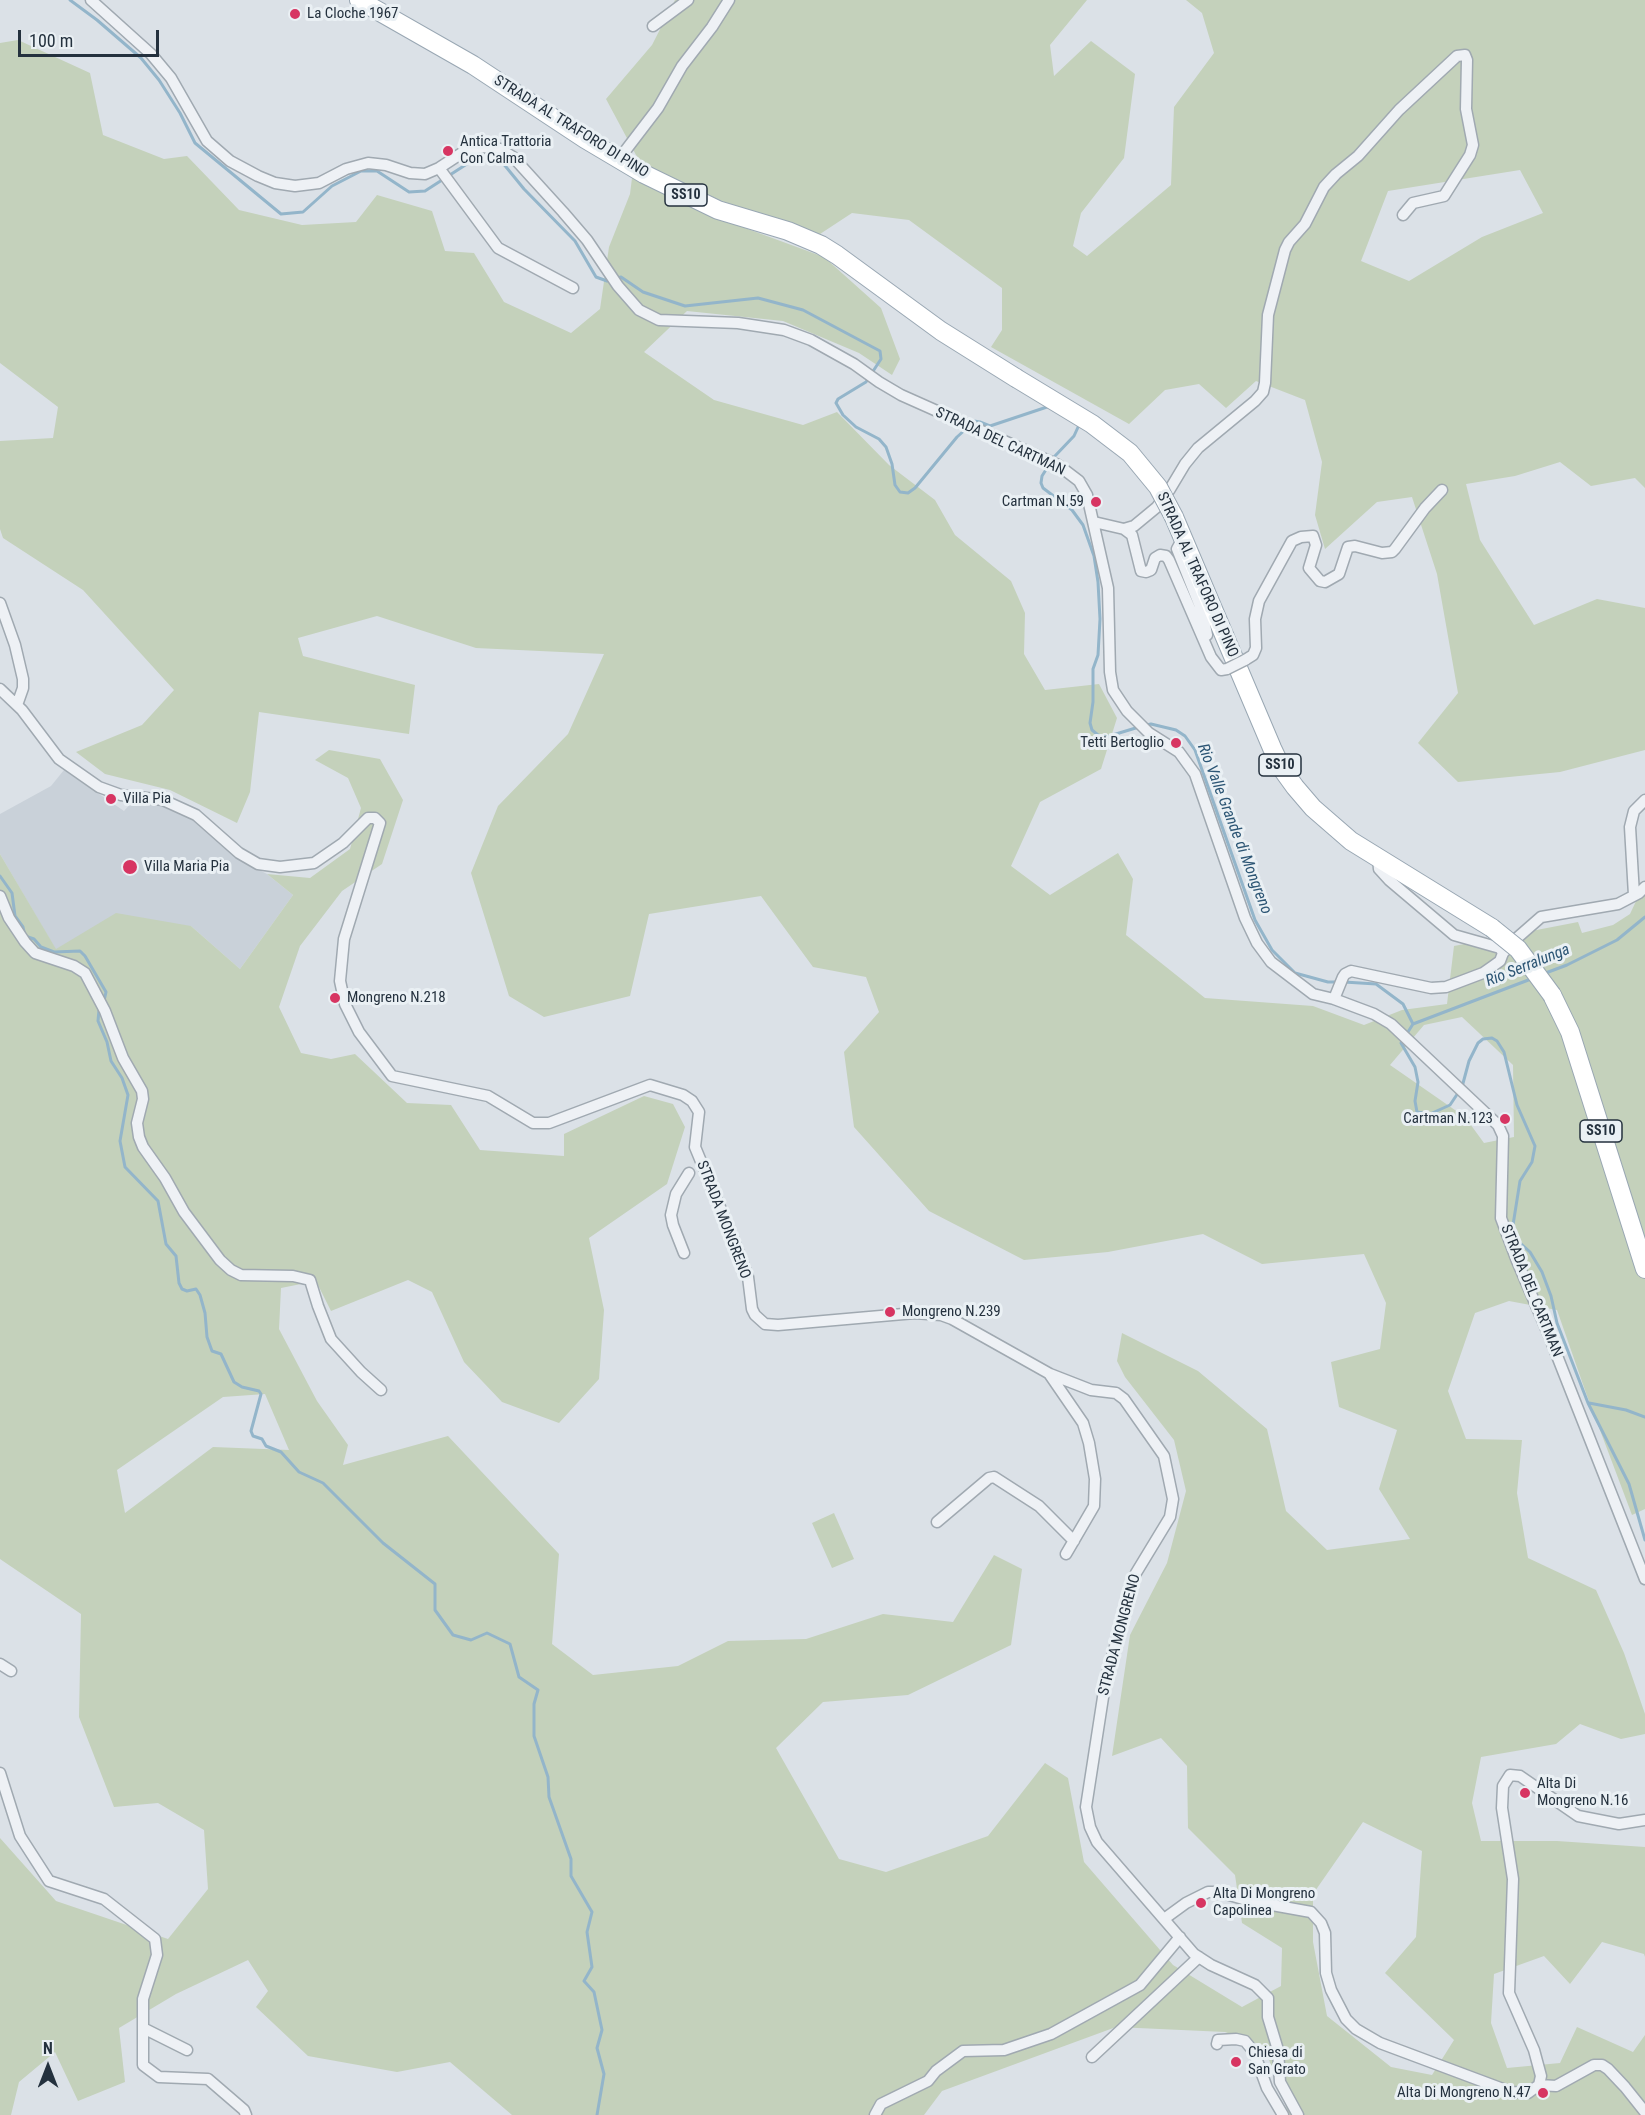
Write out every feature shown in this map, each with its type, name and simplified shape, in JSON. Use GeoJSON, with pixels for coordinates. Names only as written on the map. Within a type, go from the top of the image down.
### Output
{"type":"FeatureCollection","features":[{"type":"Feature","properties":{"kind":"main road","name":"STRADA AL TRAFORO DI PINO"},"geometry":{"type":"LineString","coordinates":[[359,0],[473,65],[644,174],[718,210],[788,231],[821,245],[941,331],[1092,424],[1130,453],[1158,487],[1174,518],[1282,769],[1313,808],[1331,825],[1492,928],[1518,949],[1552,995],[1570,1032],[1645,1269]]}},
{"type":"Feature","properties":{"kind":"street"},"geometry":{"type":"LineString","coordinates":[[91,0],[151,54],[171,78],[207,141],[230,161],[274,183],[295,186],[319,183],[346,169],[368,163],[425,174],[440,169],[498,248],[573,288]]}},
{"type":"Feature","properties":{"kind":"street"},"geometry":{"type":"LineString","coordinates":[[653,26],[688,0]]}},
{"type":"Feature","properties":{"kind":"street"},"geometry":{"type":"LineString","coordinates":[[619,159],[658,108],[682,66],[712,27],[729,0]]}},
{"type":"Feature","properties":{"kind":"street"},"geometry":{"type":"LineString","coordinates":[[1124,529],[1134,526],[1156,507],[1198,448],[1263,392],[1269,308],[1285,250],[1305,224],[1324,187],[1358,156],[1399,110],[1457,56],[1465,55],[1467,60],[1466,102],[1473,145],[1470,155],[1444,196],[1413,203],[1402,214]]}},
{"type":"Feature","properties":{"kind":"street","name":"STRADA DEL CARTMAN"},"geometry":{"type":"LineString","coordinates":[[440,169],[468,149],[485,147],[500,149],[513,157],[563,212],[587,240],[618,286],[639,310],[659,320],[738,323],[784,330],[811,340],[854,364],[879,382],[952,419],[1058,465],[1079,481],[1087,495],[1108,588],[1110,672],[1113,690],[1127,711],[1149,733],[1179,752],[1195,774],[1245,918],[1257,943],[1271,962],[1313,994],[1338,988],[1391,1024],[1498,1125],[1503,1136],[1501,1218],[1516,1261],[1550,1338],[1645,1579]]}},
{"type":"Feature","properties":{"kind":"street"},"geometry":{"type":"LineString","coordinates":[[1094,522],[1124,529],[1132,535],[1141,571],[1150,570],[1157,556],[1166,556],[1211,657],[1221,670],[1253,655],[1256,648],[1255,619],[1259,601],[1292,541],[1300,537],[1313,536],[1316,545],[1309,568],[1320,581],[1325,582],[1339,574],[1347,547],[1355,546],[1382,553],[1395,549],[1425,508],[1442,490]]}},
{"type":"Feature","properties":{"kind":"street"},"geometry":{"type":"LineString","coordinates":[[1183,538],[1177,549],[1203,614],[1211,657]]}},
{"type":"Feature","properties":{"kind":"street"},"geometry":{"type":"LineString","coordinates":[[0,603],[15,645],[23,679],[23,688],[17,705]]}},
{"type":"Feature","properties":{"kind":"street","name":"STRADA MONGRENO"},"geometry":{"type":"LineString","coordinates":[[0,689],[17,705],[59,759],[99,787],[121,795],[164,800],[196,815],[239,854],[258,864],[280,867],[314,863],[343,843],[368,818],[375,818],[380,824],[344,939],[340,981],[345,1004],[359,1032],[392,1076],[488,1096],[533,1123],[549,1123],[650,1085],[683,1095],[692,1101],[699,1112],[695,1147],[740,1253],[748,1277],[752,1309],[765,1324],[778,1325],[926,1312],[952,1319],[1050,1374],[1090,1390],[1116,1393],[1124,1399],[1164,1456],[1173,1499],[1170,1517],[1136,1573],[1106,1678],[1086,1807],[1090,1827],[1097,1842],[1199,1957],[1255,1985],[1268,1998],[1268,2017],[1278,2050],[1280,2082],[1298,2115]]}},
{"type":"Feature","properties":{"kind":"street"},"geometry":{"type":"LineString","coordinates":[[1634,896],[1630,827],[1634,811],[1645,800]]}},
{"type":"Feature","properties":{"kind":"street"},"geometry":{"type":"LineString","coordinates":[[1378,857],[1379,869],[1389,880],[1454,935],[1500,948],[1503,953]]}},
{"type":"Feature","properties":{"kind":"street","name":"STRADA DEL CARTMAN"},"geometry":{"type":"LineString","coordinates":[[1338,988],[1345,974],[1351,972],[1431,988],[1446,987],[1483,973],[1500,961],[1503,953],[1541,917],[1618,904],[1645,887]]}},
{"type":"Feature","properties":{"kind":"street"},"geometry":{"type":"LineString","coordinates":[[0,896],[9,918],[35,953],[74,966],[85,973],[105,1011],[123,1058],[142,1091],[143,1099],[137,1123],[143,1147],[165,1178],[184,1212],[220,1260],[231,1270],[242,1275],[293,1276],[310,1280],[325,1328],[331,1339],[381,1390]]}},
{"type":"Feature","properties":{"kind":"street"},"geometry":{"type":"LineString","coordinates":[[684,1253],[670,1215],[676,1194],[699,1157]]}},
{"type":"Feature","properties":{"kind":"street"},"geometry":{"type":"LineString","coordinates":[[1050,1374],[1083,1423],[1095,1479],[1094,1506],[1066,1554]]}},
{"type":"Feature","properties":{"kind":"street"},"geometry":{"type":"LineString","coordinates":[[937,1522],[988,1478],[994,1477],[1039,1506],[1074,1541]]}},
{"type":"Feature","properties":{"kind":"street"},"geometry":{"type":"LineString","coordinates":[[0,1664],[11,1671]]}},
{"type":"Feature","properties":{"kind":"street"},"geometry":{"type":"LineString","coordinates":[[0,1773],[20,1836],[50,1881],[104,1899],[155,1939],[157,1956],[143,1999],[143,2065],[159,2077],[208,2079],[244,2110],[246,2115]]}},
{"type":"Feature","properties":{"kind":"street"},"geometry":{"type":"LineString","coordinates":[[1539,2085],[1540,2070],[1534,2050],[1509,1993],[1513,1879],[1502,1808],[1503,1786],[1510,1775],[1520,1776],[1578,1816],[1619,1824],[1645,1820]]}},
{"type":"Feature","properties":{"kind":"street"},"geometry":{"type":"LineString","coordinates":[[1164,1919],[1186,1903],[1208,1892],[1218,1892],[1250,1901],[1311,1912],[1321,1923],[1325,1933],[1326,1973],[1331,1989],[1338,2007],[1356,2029],[1380,2043],[1511,2092],[1528,2092],[1539,2085],[1556,2086],[1594,2065],[1602,2065],[1625,2087],[1645,2112]]}},
{"type":"Feature","properties":{"kind":"street"},"geometry":{"type":"LineString","coordinates":[[875,2115],[880,2104],[928,2081],[936,2071],[963,2051],[1004,2050],[1051,2034],[1140,1985],[1180,1937]]}},
{"type":"Feature","properties":{"kind":"street"},"geometry":{"type":"LineString","coordinates":[[1092,2057],[1199,1957]]}},
{"type":"Feature","properties":{"kind":"street"},"geometry":{"type":"LineString","coordinates":[[143,2028],[187,2050]]}},
{"type":"Feature","properties":{"kind":"street"},"geometry":{"type":"LineString","coordinates":[[1217,2044],[1218,2040],[1245,2041],[1254,2052],[1267,2088],[1283,2115]]}},
{"type":"Feature","properties":{"kind":"shaded area","name":"Villa Maria Pia"},"geometry":{"type":"Polygon","coordinates":[[[64,770],[124,811],[133,801],[169,805],[206,828],[237,859],[267,874],[293,895],[240,969],[191,926],[56,950],[0,854],[0,814],[51,786],[64,770]]]}},
{"type":"Feature","properties":{"kind":"green space"},"geometry":{"type":"Polygon","coordinates":[[[675,0],[1087,0],[1050,45],[1054,76],[1091,41],[1135,74],[1124,158],[1081,213],[1073,246],[1087,256],[1171,185],[1174,107],[1214,53],[1202,13],[1186,0],[1645,0],[1645,488],[1635,478],[1591,486],[1560,462],[1515,476],[1466,484],[1480,540],[1534,625],[1597,599],[1645,608],[1645,750],[1560,772],[1458,782],[1418,743],[1458,693],[1437,574],[1412,497],[1377,502],[1325,549],[1315,515],[1322,462],[1305,400],[1256,381],[1226,408],[1199,384],[1165,390],[1129,424],[991,347],[1002,330],[1002,288],[909,220],[852,213],[817,236],[756,216],[647,168],[636,155],[606,99],[652,45],[675,0]],[[1520,170],[1388,191],[1361,261],[1409,281],[1482,237],[1543,213],[1520,170]]]}},
{"type":"Feature","properties":{"kind":"green space"},"geometry":{"type":"Polygon","coordinates":[[[18,40],[90,73],[103,135],[164,159],[187,156],[239,210],[302,225],[356,222],[377,195],[432,211],[445,251],[474,253],[504,302],[571,333],[600,309],[609,247],[630,194],[632,178],[707,214],[824,257],[881,308],[900,359],[892,375],[859,353],[783,321],[687,311],[644,352],[714,400],[803,425],[837,412],[889,465],[935,500],[955,535],[1011,581],[1025,613],[1024,654],[1045,690],[1099,684],[1117,718],[1101,769],[1040,802],[1011,866],[1050,895],[1118,853],[1133,879],[1126,935],[1205,998],[1313,1006],[1364,1025],[1402,1010],[1447,1004],[1454,946],[1578,922],[1582,933],[1613,925],[1630,914],[1645,882],[1645,1509],[1632,1515],[1557,1310],[1509,1301],[1475,1313],[1448,1391],[1466,1439],[1522,1440],[1517,1493],[1528,1558],[1596,1590],[1624,1653],[1645,1714],[1645,1734],[1621,1739],[1580,1724],[1556,1744],[1481,1757],[1472,1803],[1481,1841],[1557,1841],[1645,1847],[1645,1957],[1644,1954],[1602,1942],[1570,1984],[1544,1956],[1494,1974],[1491,2023],[1507,2068],[1560,2063],[1577,2027],[1633,2052],[1645,2035],[1645,2115],[1289,2115],[1264,2046],[1225,2032],[1116,2027],[942,2091],[924,2115],[512,2115],[450,2062],[397,2072],[308,2056],[256,2007],[268,1991],[248,1960],[176,1994],[119,2028],[125,2082],[78,2101],[55,2052],[19,2082],[11,2115],[0,2115],[0,1838],[56,1901],[168,1939],[208,1889],[204,1830],[158,1803],[114,1807],[79,1717],[81,1614],[0,1559],[0,854],[56,949],[116,913],[191,926],[240,969],[293,895],[267,874],[310,878],[350,849],[361,808],[348,778],[315,760],[329,750],[380,759],[403,800],[382,864],[342,891],[300,946],[279,1007],[301,1053],[331,1059],[355,1054],[407,1103],[451,1105],[480,1150],[564,1156],[564,1134],[644,1096],[673,1104],[685,1127],[667,1184],[589,1238],[604,1310],[599,1379],[559,1423],[502,1402],[464,1362],[432,1292],[408,1280],[331,1311],[316,1281],[281,1288],[279,1329],[317,1401],[348,1445],[343,1465],[448,1436],[559,1554],[552,1644],[593,1675],[678,1666],[728,1641],[806,1639],[883,1614],[953,1622],[994,1555],[1022,1569],[1011,1645],[908,1695],[823,1702],[776,1748],[839,1859],[886,1872],[988,1836],[1045,1763],[1068,1778],[1084,1862],[1173,1965],[1242,2007],[1281,1986],[1282,1948],[1242,1923],[1235,1875],[1188,1828],[1187,1766],[1161,1738],[1112,1756],[1130,1635],[1167,1563],[1186,1491],[1174,1440],[1125,1377],[1117,1361],[1122,1333],[1198,1371],[1267,1429],[1286,1511],[1327,1550],[1410,1539],[1379,1489],[1397,1430],[1339,1407],[1331,1362],[1380,1349],[1386,1303],[1364,1254],[1262,1264],[1203,1234],[1108,1252],[1024,1260],[929,1211],[854,1127],[844,1052],[879,1012],[866,977],[813,967],[761,896],[649,914],[630,996],[544,1017],[509,996],[471,873],[498,806],[568,734],[604,654],[476,648],[377,616],[298,638],[303,656],[415,685],[409,734],[259,712],[250,792],[237,823],[170,790],[105,774],[76,752],[142,725],[174,690],[83,590],[3,538],[0,529],[0,441],[53,438],[58,407],[0,363],[0,43],[18,40]],[[1462,1017],[1424,1025],[1390,1065],[1465,1117],[1484,1143],[1514,1137],[1513,1065],[1462,1017]],[[265,1394],[223,1397],[117,1470],[125,1513],[213,1447],[289,1450],[265,1394]],[[1363,1822],[1313,1894],[1313,1942],[1327,2016],[1391,2067],[1432,2075],[1454,2040],[1385,1973],[1416,1937],[1422,1851],[1363,1822]]]}},
{"type":"Feature","properties":{"kind":"green space"},"geometry":{"type":"Polygon","coordinates":[[[834,1513],[854,1559],[832,1568],[812,1523],[834,1513]]]}},
{"type":"Feature","properties":{"kind":"waterway","name":"Rio Valle Grande di Mongreno"},"geometry":{"type":"LineString","coordinates":[[70,0],[141,58],[159,80],[180,113],[195,143],[281,214],[303,212],[332,186],[361,171],[377,171],[409,192],[425,191],[470,162],[490,156],[502,162],[524,189],[575,241],[596,277],[607,281],[621,277],[643,292],[685,306],[758,298],[803,310],[880,351],[881,359],[866,382],[838,399],[836,403],[843,415],[856,427],[879,439],[886,447],[892,464],[895,485],[900,492],[908,493],[915,488],[967,428]]}},
{"type":"Feature","properties":{"kind":"waterway","name":"Rio Valle Grande di Mongreno"},"geometry":{"type":"LineString","coordinates":[[972,423],[974,421],[990,426],[1050,406]]}},
{"type":"Feature","properties":{"kind":"waterway","name":"Rio Valle Grande di Mongreno"},"geometry":{"type":"LineString","coordinates":[[1077,423],[1079,425],[1074,436],[1054,457],[1042,476],[1041,483],[1043,488],[1072,510],[1083,525],[1094,556],[1100,619],[1098,655],[1093,669],[1093,702],[1090,723],[1092,730],[1106,737],[1139,727]]}},
{"type":"Feature","properties":{"kind":"waterway","name":"Rio Valle Grande di Mongreno"},"geometry":{"type":"LineString","coordinates":[[1146,725],[1151,724],[1176,730],[1185,736],[1195,750],[1255,920],[1272,950],[1295,973],[1328,982],[1337,982]]}},
{"type":"Feature","properties":{"kind":"waterway"},"geometry":{"type":"LineString","coordinates":[[0,876],[12,893],[15,916],[23,927],[25,936],[34,939],[41,947],[54,952],[80,951],[106,992],[104,1001]]}},
{"type":"Feature","properties":{"kind":"waterway","name":"Rio Serralunga"},"geometry":{"type":"LineString","coordinates":[[1543,974],[1567,965],[1617,940],[1645,917]]}},
{"type":"Feature","properties":{"kind":"waterway","name":"Rio Serralunga"},"geometry":{"type":"LineString","coordinates":[[1413,1024],[1531,979]]}},
{"type":"Feature","properties":{"kind":"waterway","name":"Rio Valle Grande di Mongreno"},"geometry":{"type":"LineString","coordinates":[[1344,982],[1376,984],[1403,1004],[1413,1024]]}},
{"type":"Feature","properties":{"kind":"waterway"},"geometry":{"type":"LineString","coordinates":[[99,1010],[98,1021],[107,1042],[111,1061],[122,1078],[128,1095],[120,1141],[125,1167],[158,1201],[166,1244],[176,1256],[179,1283],[182,1289],[187,1291],[196,1289],[200,1295],[205,1313],[207,1337],[212,1351],[221,1354],[234,1382],[242,1387],[259,1391],[261,1394],[251,1431],[253,1436],[262,1439],[266,1446],[281,1452],[299,1472],[323,1483],[383,1543],[435,1584],[435,1610],[453,1635],[471,1640],[487,1633],[510,1644],[519,1677],[538,1690],[534,1704],[534,1736],[548,1777],[549,1797],[571,1859],[571,1876],[592,1912],[587,1932],[592,1967],[584,1981],[594,1992],[602,2030],[597,2048],[604,2074],[597,2115]]}},
{"type":"Feature","properties":{"kind":"waterway","name":"Rio Valle Grande di Mongreno"},"geometry":{"type":"LineString","coordinates":[[1413,1024],[1401,1043],[1415,1067],[1418,1082],[1415,1101],[1417,1112],[1430,1114],[1450,1105],[1458,1093]]}},
{"type":"Feature","properties":{"kind":"waterway","name":"Rio Valle Grande di Mongreno"},"geometry":{"type":"LineString","coordinates":[[1462,1087],[1469,1061],[1478,1043],[1483,1039],[1492,1038],[1497,1041],[1504,1052],[1517,1105],[1535,1146],[1532,1162],[1520,1181],[1513,1225],[1519,1242],[1530,1252],[1542,1272],[1551,1296],[1557,1323],[1588,1403],[1629,1484],[1645,1540]]}},
{"type":"Feature","properties":{"kind":"waterway"},"geometry":{"type":"LineString","coordinates":[[1589,1403],[1626,1410],[1645,1417]]}},
{"type":"Feature","properties":{"kind":"place","name":"La Cloche 1967"},"geometry":{"type":"Point","coordinates":[295,14]}},
{"type":"Feature","properties":{"kind":"place","name":"Antica Trattoria Con Calma"},"geometry":{"type":"Point","coordinates":[448,151]}},
{"type":"Feature","properties":{"kind":"place","name":"Cartman N.59"},"geometry":{"type":"Point","coordinates":[1096,502]}},
{"type":"Feature","properties":{"kind":"place","name":"Tetti Bertoglio"},"geometry":{"type":"Point","coordinates":[1176,743]}},
{"type":"Feature","properties":{"kind":"place","name":"Villa Pia"},"geometry":{"type":"Point","coordinates":[111,799]}},
{"type":"Feature","properties":{"kind":"place","name":"Villa Maria Pia"},"geometry":{"type":"Point","coordinates":[130,867]}},
{"type":"Feature","properties":{"kind":"place","name":"Mongreno N.218"},"geometry":{"type":"Point","coordinates":[335,998]}},
{"type":"Feature","properties":{"kind":"place","name":"Cartman N.123"},"geometry":{"type":"Point","coordinates":[1505,1119]}},
{"type":"Feature","properties":{"kind":"place","name":"Mongreno N.239"},"geometry":{"type":"Point","coordinates":[890,1312]}},
{"type":"Feature","properties":{"kind":"place","name":"Alta Di Mongreno N.16"},"geometry":{"type":"Point","coordinates":[1525,1793]}},
{"type":"Feature","properties":{"kind":"place","name":"Alta Di Mongreno Capolinea"},"geometry":{"type":"Point","coordinates":[1201,1903]}},
{"type":"Feature","properties":{"kind":"place","name":"Chiesa di San Grato"},"geometry":{"type":"Point","coordinates":[1236,2062]}},
{"type":"Feature","properties":{"kind":"place","name":"Alta Di Mongreno N.47"},"geometry":{"type":"Point","coordinates":[1543,2093]}}]}
